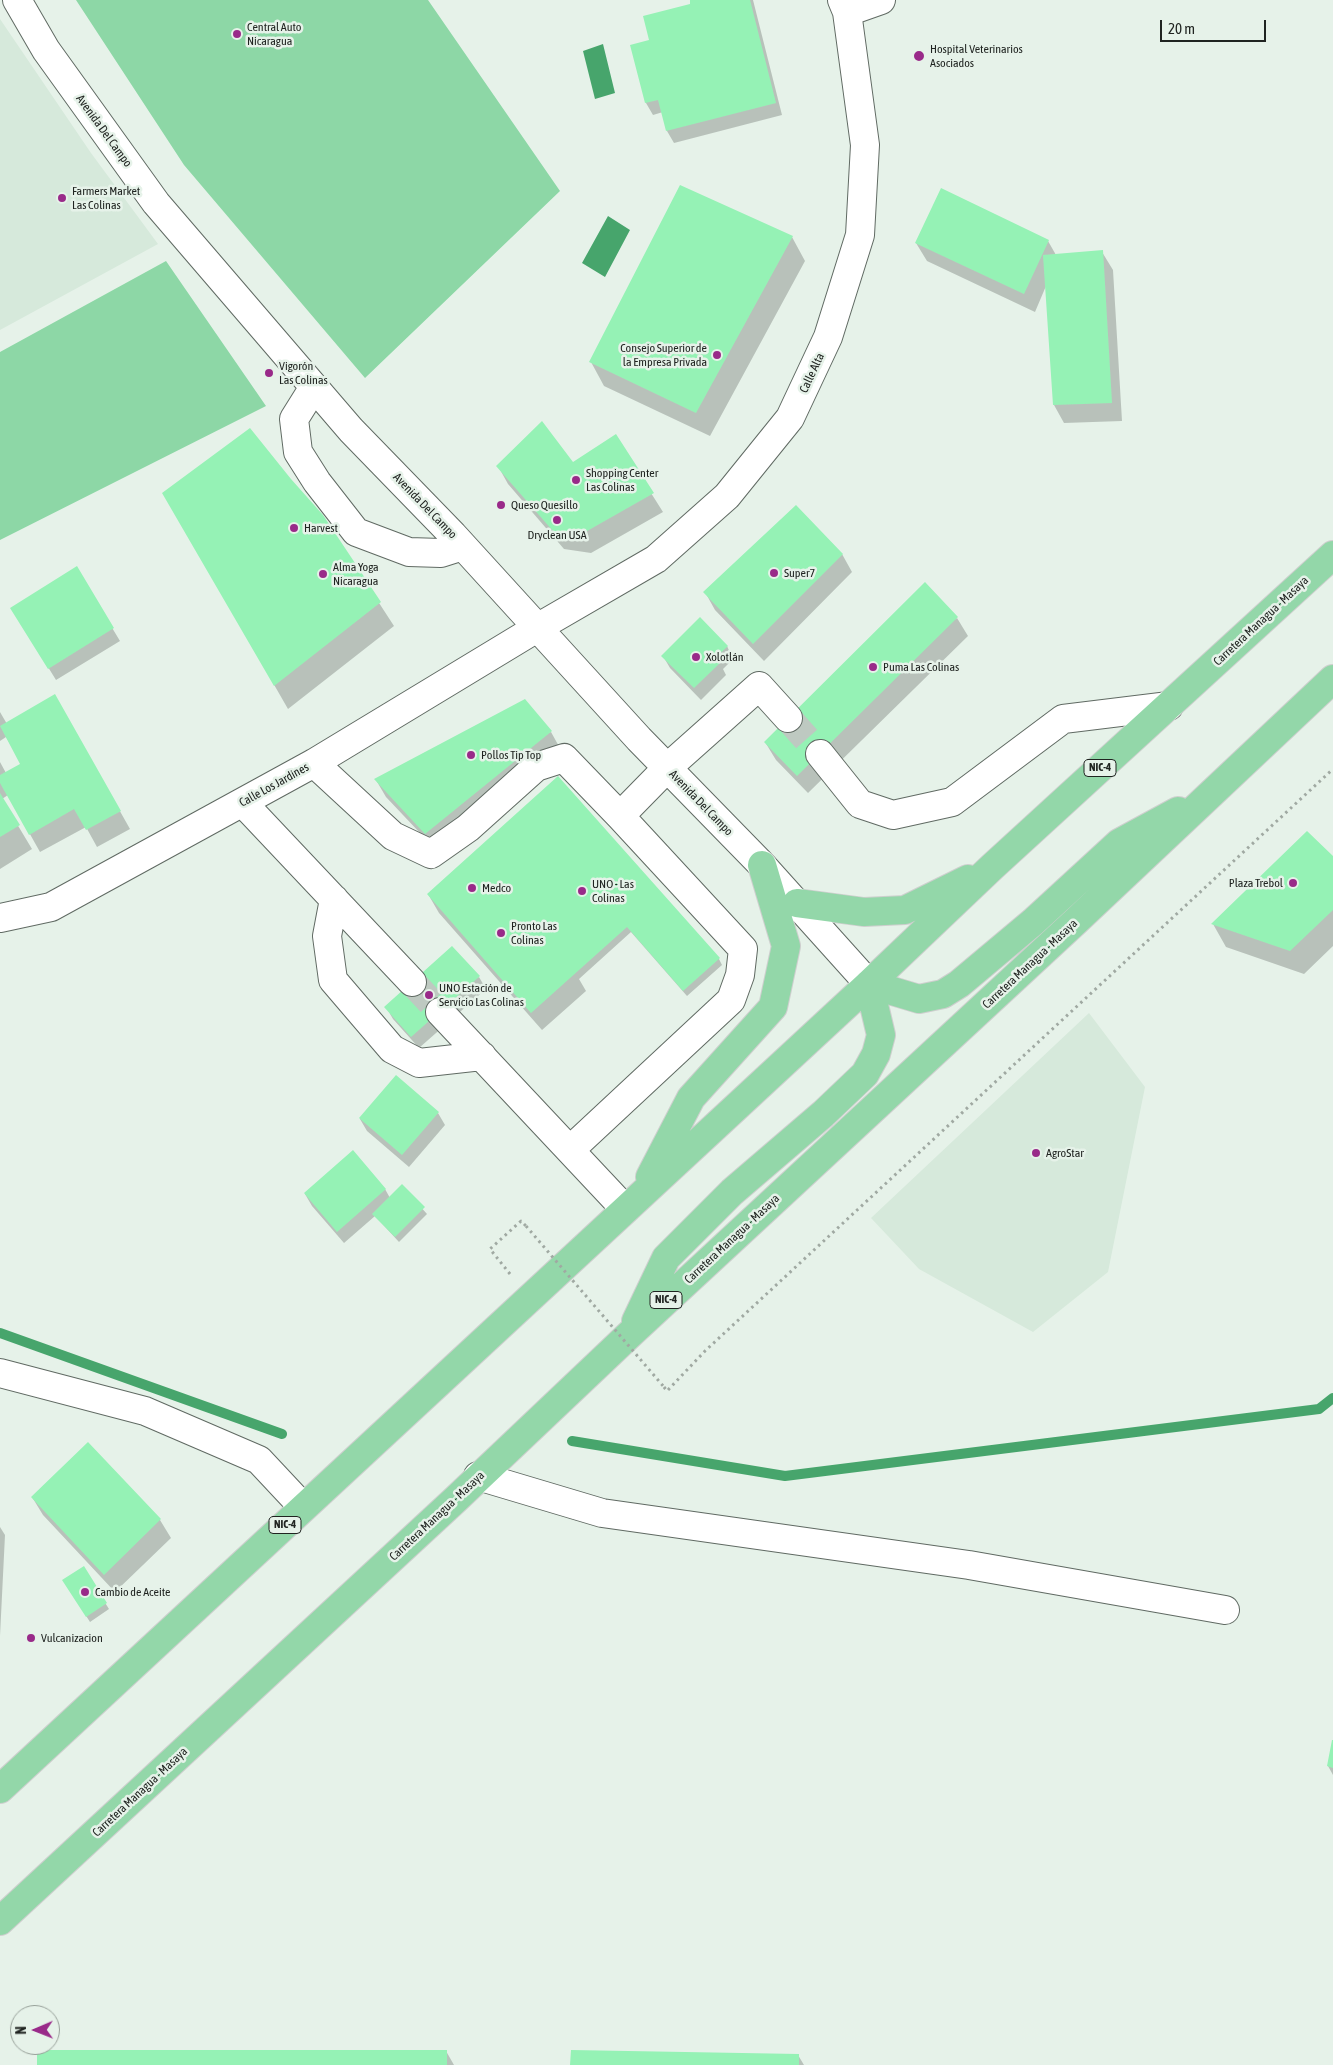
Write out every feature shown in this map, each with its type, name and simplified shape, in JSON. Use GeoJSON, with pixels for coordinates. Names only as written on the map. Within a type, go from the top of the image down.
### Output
{"type":"FeatureCollection","features":[{"type":"Feature","properties":{"kind":"highway","name":"Carretera Managua - Masaya"},"geometry":{"type":"LineString","coordinates":[[0,1788],[869,984],[992,867],[1333,555]]}},
{"type":"Feature","properties":{"kind":"highway","name":"Carretera Managua - Masaya"},"geometry":{"type":"LineString","coordinates":[[0,1921],[456,1499],[629,1334],[1333,680]]}},
{"type":"Feature","properties":{"kind":"highway"},"geometry":{"type":"LineString","coordinates":[[629,1334],[666,1258],[732,1192],[823,1114],[865,1074],[876,1054],[881,1035],[869,984],[919,999],[943,994],[959,984],[1033,922],[1118,843],[1210,794]]}},
{"type":"Feature","properties":{"kind":"highway"},"geometry":{"type":"LineString","coordinates":[[633,1202],[691,1098],[773,1007],[786,946],[762,865]]}},
{"type":"Feature","properties":{"kind":"highway"},"geometry":{"type":"LineString","coordinates":[[797,903],[864,912],[905,910],[992,867]]}},
{"type":"Feature","properties":{"kind":"street","name":"Avenida Del Campo"},"geometry":{"type":"LineString","coordinates":[[17,0],[46,50],[156,203],[351,430],[463,546],[667,768],[762,865],[869,984]]}},
{"type":"Feature","properties":{"kind":"street"},"geometry":{"type":"LineString","coordinates":[[845,6],[881,0]]}},
{"type":"Feature","properties":{"kind":"street","name":"Calle Alta"},"geometry":{"type":"LineString","coordinates":[[537,628],[656,559],[727,496],[790,418],[828,337],[860,235],[865,145],[845,6]]}},
{"type":"Feature","properties":{"kind":"street"},"geometry":{"type":"LineString","coordinates":[[314,386],[294,419],[298,452],[317,482],[356,532],[409,552],[440,553],[463,546]]}},
{"type":"Feature","properties":{"kind":"street","name":"Calle Los Jardines"},"geometry":{"type":"LineString","coordinates":[[0,918],[51,907],[314,763],[537,628]]}},
{"type":"Feature","properties":{"kind":"street"},"geometry":{"type":"LineString","coordinates":[[620,816],[667,768],[759,686],[788,718]]}},
{"type":"Feature","properties":{"kind":"street"},"geometry":{"type":"LineString","coordinates":[[820,754],[860,804],[893,815],[952,802],[1063,719],[1169,706]]}},
{"type":"Feature","properties":{"kind":"street"},"geometry":{"type":"LineString","coordinates":[[314,763],[393,836],[431,854],[468,828],[536,767],[564,758],[743,949],[740,975],[731,1000],[570,1150]]}},
{"type":"Feature","properties":{"kind":"street"},"geometry":{"type":"LineString","coordinates":[[243,803],[412,982]]}},
{"type":"Feature","properties":{"kind":"street"},"geometry":{"type":"LineString","coordinates":[[334,899],[327,936],[333,980],[392,1049],[420,1062],[482,1056]]}},
{"type":"Feature","properties":{"kind":"street"},"geometry":{"type":"LineString","coordinates":[[440,1012],[570,1150],[633,1202]]}},
{"type":"Feature","properties":{"kind":"street"},"geometry":{"type":"LineString","coordinates":[[0,1373],[146,1410],[259,1460],[303,1507]]}},
{"type":"Feature","properties":{"kind":"street"},"geometry":{"type":"LineString","coordinates":[[478,1476],[602,1513],[969,1565],[1225,1610]]}},
{"type":"Feature","properties":{"kind":"path"},"geometry":{"type":"LineString","coordinates":[[490,1248],[522,1221],[666,1391],[705,1351],[1333,769]]}},
{"type":"Feature","properties":{"kind":"shaded area"},"geometry":{"type":"Polygon","coordinates":[[[76,0],[428,0],[560,191],[365,378],[184,165],[76,0]]]}},
{"type":"Feature","properties":{"kind":"shaded area","name":"Farmers Market Las Colinas"},"geometry":{"type":"Polygon","coordinates":[[[0,19],[91,153],[158,244],[0,330],[0,19]]]}},
{"type":"Feature","properties":{"kind":"shaded area"},"geometry":{"type":"Polygon","coordinates":[[[603,44],[615,93],[595,99],[583,51],[603,44]]]}},
{"type":"Feature","properties":{"kind":"shaded area"},"geometry":{"type":"Polygon","coordinates":[[[608,216],[630,230],[605,277],[582,263],[608,216]]]}},
{"type":"Feature","properties":{"kind":"shaded area"},"geometry":{"type":"Polygon","coordinates":[[[166,261],[266,406],[0,540],[0,352],[166,261]]]}},
{"type":"Feature","properties":{"kind":"shaded area","name":"AgroStar"},"geometry":{"type":"Polygon","coordinates":[[[1089,1013],[1145,1087],[1108,1272],[1033,1332],[919,1269],[871,1218],[1089,1013]]]}},
{"type":"Feature","properties":{"kind":"building"},"geometry":{"type":"Polygon","coordinates":[[[690,0],[750,0],[776,103],[666,131],[658,100],[645,103],[630,45],[649,40],[643,16],[690,4],[690,0]]]}},
{"type":"Feature","properties":{"kind":"building"},"geometry":{"type":"Polygon","coordinates":[[[680,185],[793,236],[696,413],[589,362],[680,185]]]}},
{"type":"Feature","properties":{"kind":"building"},"geometry":{"type":"Polygon","coordinates":[[[941,188],[1049,240],[1024,294],[915,243],[941,188]]]}},
{"type":"Feature","properties":{"kind":"building"},"geometry":{"type":"Polygon","coordinates":[[[1103,250],[1112,403],[1053,405],[1043,255],[1103,250]]]}},
{"type":"Feature","properties":{"kind":"building","name":"Shopping Center Las Colinas"},"geometry":{"type":"Polygon","coordinates":[[[542,421],[573,462],[616,434],[654,493],[580,535],[553,531],[496,466],[542,421]]]}},
{"type":"Feature","properties":{"kind":"building"},"geometry":{"type":"Polygon","coordinates":[[[250,428],[323,515],[381,602],[274,686],[162,493],[250,428]]]}},
{"type":"Feature","properties":{"kind":"building","name":"Super7"},"geometry":{"type":"Polygon","coordinates":[[[796,505],[843,554],[753,644],[703,592],[796,505]]]}},
{"type":"Feature","properties":{"kind":"building"},"geometry":{"type":"Polygon","coordinates":[[[77,566],[114,628],[48,669],[10,608],[77,566]]]}},
{"type":"Feature","properties":{"kind":"building","name":"Puma Las Colinas"},"geometry":{"type":"Polygon","coordinates":[[[925,582],[958,617],[797,776],[764,742],[925,582]]]}},
{"type":"Feature","properties":{"kind":"building"},"geometry":{"type":"Polygon","coordinates":[[[700,617],[728,646],[715,658],[720,663],[694,688],[661,656],[700,617]]]}},
{"type":"Feature","properties":{"kind":"building"},"geometry":{"type":"Polygon","coordinates":[[[55,694],[121,811],[86,830],[74,809],[29,835],[0,783],[0,775],[20,764],[0,726],[55,694]]]}},
{"type":"Feature","properties":{"kind":"building","name":"Pollos Tip Top"},"geometry":{"type":"Polygon","coordinates":[[[525,699],[552,731],[425,834],[374,779],[525,699]]]}},
{"type":"Feature","properties":{"kind":"building","name":"UNO - Las Colinas"},"geometry":{"type":"Polygon","coordinates":[[[558,776],[720,958],[683,991],[627,927],[531,1013],[427,894],[558,776]]]}},
{"type":"Feature","properties":{"kind":"building"},"geometry":{"type":"Polygon","coordinates":[[[0,793],[20,825],[0,837],[0,793]]]}},
{"type":"Feature","properties":{"kind":"building","name":"Plaza Trebol"},"geometry":{"type":"Polygon","coordinates":[[[1307,831],[1333,856],[1333,910],[1290,951],[1211,924],[1307,831]]]}},
{"type":"Feature","properties":{"kind":"building","name":"UNO Estación de Servicio Las Colinas"},"geometry":{"type":"Polygon","coordinates":[[[452,946],[480,976],[411,1037],[384,1007],[452,946]]]}},
{"type":"Feature","properties":{"kind":"building"},"geometry":{"type":"Polygon","coordinates":[[[396,1075],[439,1112],[402,1155],[359,1118],[396,1075]]]}},
{"type":"Feature","properties":{"kind":"building"},"geometry":{"type":"Polygon","coordinates":[[[353,1150],[386,1189],[337,1232],[304,1193],[353,1150]]]}},
{"type":"Feature","properties":{"kind":"building"},"geometry":{"type":"Polygon","coordinates":[[[402,1184],[425,1207],[395,1237],[372,1214],[402,1184]]]}},
{"type":"Feature","properties":{"kind":"building"},"geometry":{"type":"Polygon","coordinates":[[[88,1442],[161,1519],[104,1575],[31,1497],[88,1442]]]}},
{"type":"Feature","properties":{"kind":"building","name":"Cambio de Aceite"},"geometry":{"type":"Polygon","coordinates":[[[84,1566],[107,1603],[86,1617],[62,1580],[84,1566]]]}},
{"type":"Feature","properties":{"kind":"building"},"geometry":{"type":"Polygon","coordinates":[[[1333,1740],[1333,1768],[1327,1766],[1333,1740]]]}},
{"type":"Feature","properties":{"kind":"building"},"geometry":{"type":"Polygon","coordinates":[[[60,2050],[447,2050],[447,2065],[37,2065],[37,2055],[60,2055],[60,2050]]]}},
{"type":"Feature","properties":{"kind":"building"},"geometry":{"type":"Polygon","coordinates":[[[571,2050],[799,2054],[799,2065],[570,2065],[571,2050]]]}},
{"type":"Feature","properties":{"kind":"waterway"},"geometry":{"type":"LineString","coordinates":[[0,1333],[282,1434]]}},
{"type":"Feature","properties":{"kind":"waterway"},"geometry":{"type":"LineString","coordinates":[[572,1441],[785,1476],[1319,1409],[1333,1398]]}},
{"type":"Feature","properties":{"kind":"tunnel"},"geometry":{"type":"LineString","coordinates":[[788,718],[820,754]]}},
{"type":"Feature","properties":{"kind":"tunnel"},"geometry":{"type":"LineString","coordinates":[[412,982],[440,1012]]}},
{"type":"Feature","properties":{"kind":"place","name":"Central Auto Nicaragua"},"geometry":{"type":"Point","coordinates":[237,34]}},
{"type":"Feature","properties":{"kind":"place","name":"Hospital Veterinarios Asociados"},"geometry":{"type":"Point","coordinates":[919,56]}},
{"type":"Feature","properties":{"kind":"place","name":"Farmers Market Las Colinas"},"geometry":{"type":"Point","coordinates":[62,198]}},
{"type":"Feature","properties":{"kind":"place","name":"Consejo Superior de la Empresa Privada"},"geometry":{"type":"Point","coordinates":[717,355]}},
{"type":"Feature","properties":{"kind":"place","name":"Vigorón Las Colinas"},"geometry":{"type":"Point","coordinates":[269,373]}},
{"type":"Feature","properties":{"kind":"place","name":"Shopping Center Las Colinas"},"geometry":{"type":"Point","coordinates":[576,480]}},
{"type":"Feature","properties":{"kind":"place","name":"Queso Quesillo"},"geometry":{"type":"Point","coordinates":[501,505]}},
{"type":"Feature","properties":{"kind":"place","name":"Dryclean USA"},"geometry":{"type":"Point","coordinates":[557,520]}},
{"type":"Feature","properties":{"kind":"place","name":"Harvest"},"geometry":{"type":"Point","coordinates":[294,528]}},
{"type":"Feature","properties":{"kind":"place","name":"Super7"},"geometry":{"type":"Point","coordinates":[774,573]}},
{"type":"Feature","properties":{"kind":"place","name":"Alma Yoga Nicaragua"},"geometry":{"type":"Point","coordinates":[323,574]}},
{"type":"Feature","properties":{"kind":"place","name":"Xolotlán"},"geometry":{"type":"Point","coordinates":[696,657]}},
{"type":"Feature","properties":{"kind":"place","name":"Puma Las Colinas"},"geometry":{"type":"Point","coordinates":[873,667]}},
{"type":"Feature","properties":{"kind":"place","name":"Pollos Tip Top"},"geometry":{"type":"Point","coordinates":[471,755]}},
{"type":"Feature","properties":{"kind":"place","name":"Plaza Trebol"},"geometry":{"type":"Point","coordinates":[1293,883]}},
{"type":"Feature","properties":{"kind":"place","name":"Medco"},"geometry":{"type":"Point","coordinates":[472,888]}},
{"type":"Feature","properties":{"kind":"place","name":"UNO - Las Colinas"},"geometry":{"type":"Point","coordinates":[582,891]}},
{"type":"Feature","properties":{"kind":"place","name":"Pronto Las Colinas"},"geometry":{"type":"Point","coordinates":[501,933]}},
{"type":"Feature","properties":{"kind":"place","name":"UNO Estación de Servicio Las Colinas"},"geometry":{"type":"Point","coordinates":[429,995]}},
{"type":"Feature","properties":{"kind":"place","name":"AgroStar"},"geometry":{"type":"Point","coordinates":[1036,1153]}},
{"type":"Feature","properties":{"kind":"place","name":"Cambio de Aceite"},"geometry":{"type":"Point","coordinates":[85,1592]}},
{"type":"Feature","properties":{"kind":"place","name":"Vulcanizacion"},"geometry":{"type":"Point","coordinates":[31,1638]}}]}
